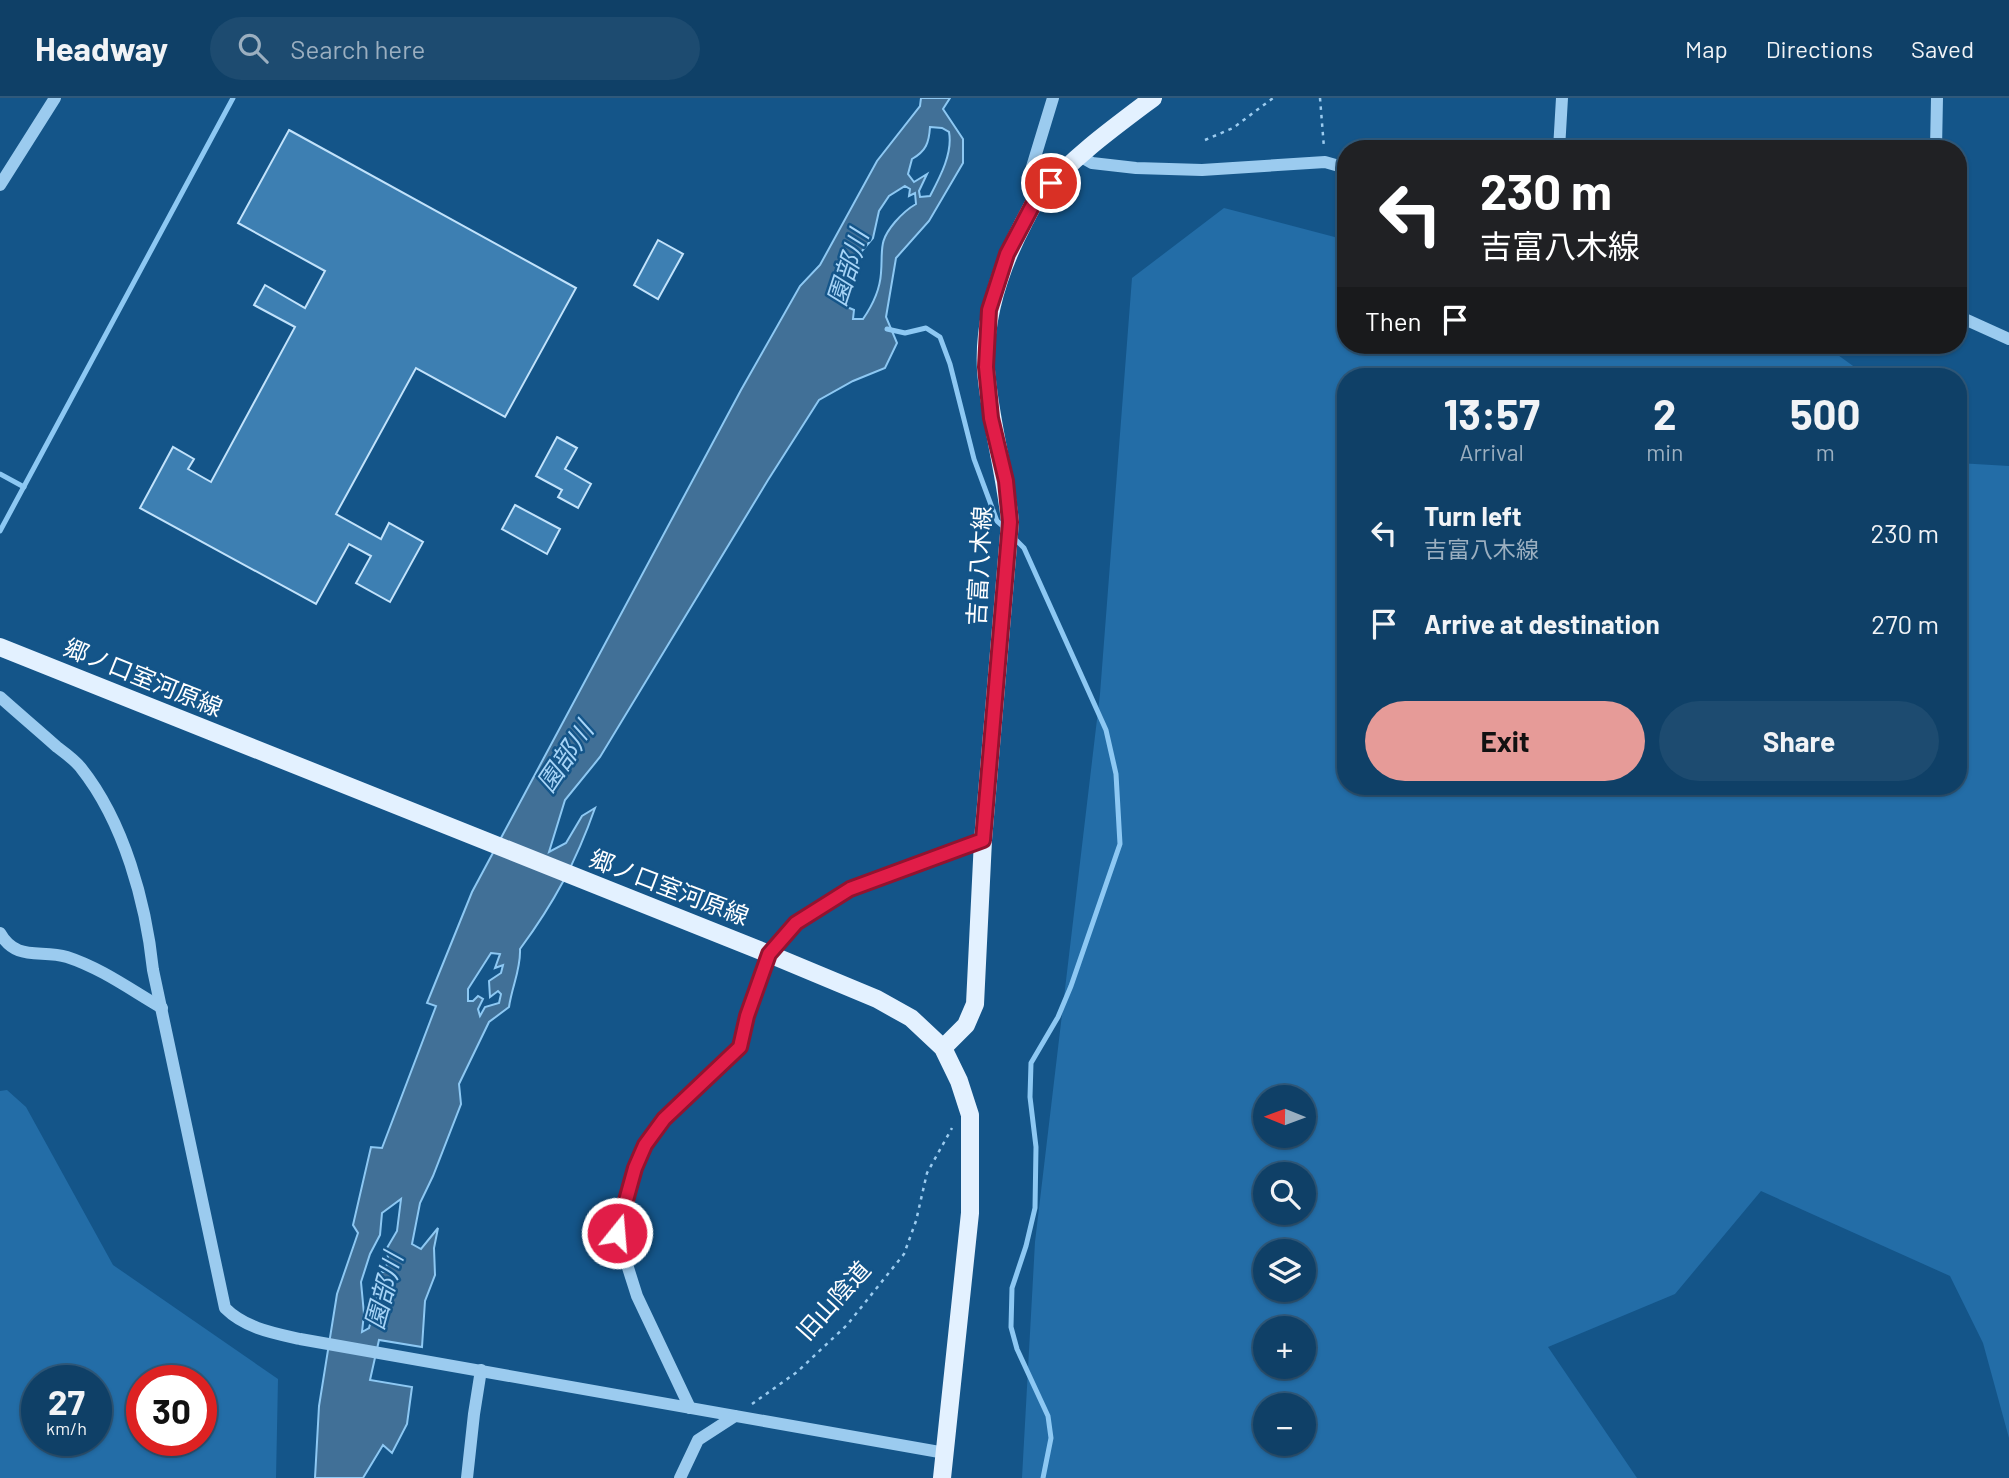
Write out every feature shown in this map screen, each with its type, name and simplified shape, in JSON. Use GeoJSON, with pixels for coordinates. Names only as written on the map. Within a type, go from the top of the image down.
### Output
{"type":"FeatureCollection","features":[{"type":"Feature","properties":{"kind":"main road","name":"吉富八木線"},"geometry":{"type":"LineString","coordinates":[[943,1048],[966,1025],[975,1004],[983,840],[1010,522],[1006,481],[991,418],[987,380],[989,310],[1007,254],[1037,197],[1079,155],[1153,98]]}},
{"type":"Feature","properties":{"kind":"main road","name":"郷ノ口室河原線"},"geometry":{"type":"LineString","coordinates":[[0,647],[769,954],[877,999],[911,1018],[943,1048],[959,1081],[970,1115],[970,1213],[942,1478]]}},
{"type":"Feature","properties":{"kind":"street"},"geometry":{"type":"LineString","coordinates":[[0,185],[55,98]]}},
{"type":"Feature","properties":{"kind":"street"},"geometry":{"type":"LineString","coordinates":[[1037,197],[1032,167],[1054,98]]}},
{"type":"Feature","properties":{"kind":"street"},"geometry":{"type":"LineString","coordinates":[[1560,140],[1562,98]]}},
{"type":"Feature","properties":{"kind":"street"},"geometry":{"type":"LineString","coordinates":[[1936,140],[1937,98]]}},
{"type":"Feature","properties":{"kind":"street"},"geometry":{"type":"LineString","coordinates":[[1079,155],[1092,163],[1136,167],[1189,169],[1325,162],[1337,166]]}},
{"type":"Feature","properties":{"kind":"street"},"geometry":{"type":"LineString","coordinates":[[1967,320],[2009,339]]}},
{"type":"Feature","properties":{"kind":"street"},"geometry":{"type":"LineString","coordinates":[[0,697],[81,767],[109,814],[135,878],[225,1307],[236,1319],[268,1332],[300,1339],[945,1453]]}},
{"type":"Feature","properties":{"kind":"street"},"geometry":{"type":"LineString","coordinates":[[690,1408],[638,1296],[617,1233],[635,1168],[645,1145],[664,1119],[740,1047],[747,1016],[769,954],[796,923],[850,889],[983,840]]}},
{"type":"Feature","properties":{"kind":"street"},"geometry":{"type":"LineString","coordinates":[[0,933],[5,941],[20,952],[63,956],[87,964],[162,1008]]}},
{"type":"Feature","properties":{"kind":"street"},"geometry":{"type":"LineString","coordinates":[[467,1478],[474,1414],[475,1369]]}},
{"type":"Feature","properties":{"kind":"street"},"geometry":{"type":"LineString","coordinates":[[680,1478],[698,1440],[735,1416]]}},
{"type":"Feature","properties":{"kind":"path"},"geometry":{"type":"LineString","coordinates":[[1205,140],[1233,128],[1273,98]]}},
{"type":"Feature","properties":{"kind":"path"},"geometry":{"type":"LineString","coordinates":[[1320,98],[1325,162]]}},
{"type":"Feature","properties":{"kind":"path","name":"旧山陰道"},"geometry":{"type":"LineString","coordinates":[[735,1416],[797,1372],[837,1334],[904,1254],[916,1221],[927,1173],[949,1130],[970,1115]]}},
{"type":"Feature","properties":{"kind":"shaded area"},"geometry":{"type":"Polygon","coordinates":[[[1224,208],[1337,238],[1337,354],[1836,354],[1856,368],[1337,368],[1337,795],[1967,795],[1967,464],[2009,466],[2009,1438],[1983,1343],[1950,1276],[1761,1191],[1675,1294],[1548,1347],[1637,1478],[1022,1478],[1035,1242],[1100,694],[1132,278],[1224,208]]]}},
{"type":"Feature","properties":{"kind":"shaded area"},"geometry":{"type":"Polygon","coordinates":[[[7,1090],[26,1107],[113,1265],[278,1379],[276,1478],[0,1478],[0,1091],[7,1090]]]}},
{"type":"Feature","properties":{"kind":"water","name":"園部川"},"geometry":{"type":"Polygon","coordinates":[[[921,98],[950,98],[943,109],[963,139],[963,163],[929,221],[896,258],[886,317],[897,343],[885,368],[853,381],[819,400],[600,757],[565,800],[549,852],[566,843],[582,816],[595,808],[563,882],[520,949],[509,1007],[489,1022],[459,1084],[461,1104],[420,1203],[412,1244],[421,1249],[438,1228],[434,1248],[435,1275],[425,1301],[422,1347],[379,1340],[370,1380],[412,1387],[407,1424],[392,1453],[383,1445],[363,1478],[315,1478],[319,1406],[337,1294],[358,1233],[353,1225],[371,1147],[382,1148],[436,1006],[427,1003],[472,892],[741,390],[800,286],[820,265],[877,161],[920,106],[921,98]],[[930,127],[924,150],[912,159],[908,174],[914,182],[927,174],[919,191],[920,197],[930,196],[938,181],[949,148],[949,132],[930,127]],[[905,186],[889,196],[879,211],[873,238],[856,258],[846,300],[847,307],[854,310],[853,319],[863,319],[875,297],[886,235],[900,217],[916,204],[915,193],[909,196],[910,189],[905,186]],[[491,953],[468,989],[468,1001],[473,1001],[478,996],[483,999],[478,1009],[480,1016],[485,1007],[499,1003],[501,994],[498,991],[490,997],[489,981],[501,973],[503,965],[495,968],[500,954],[491,953]],[[401,1199],[382,1213],[380,1235],[370,1254],[361,1282],[364,1314],[362,1332],[369,1328],[376,1302],[378,1272],[385,1272],[387,1248],[397,1231],[401,1199]]]}},
{"type":"Feature","properties":{"kind":"building"},"geometry":{"type":"Polygon","coordinates":[[[289,130],[576,288],[505,417],[416,368],[336,514],[381,539],[389,523],[423,542],[390,602],[356,583],[371,556],[349,544],[316,604],[140,508],[173,447],[194,459],[188,469],[211,482],[295,327],[254,305],[265,285],[305,308],[325,271],[238,223],[289,130]]]}},
{"type":"Feature","properties":{"kind":"building"},"geometry":{"type":"Polygon","coordinates":[[[658,240],[683,254],[658,299],[634,285],[658,240]]]}},
{"type":"Feature","properties":{"kind":"building"},"geometry":{"type":"Polygon","coordinates":[[[557,437],[577,448],[565,469],[591,484],[578,508],[558,497],[562,490],[536,476],[557,437]]]}},
{"type":"Feature","properties":{"kind":"building"},"geometry":{"type":"Polygon","coordinates":[[[515,505],[560,529],[547,554],[502,529],[515,505]]]}},
{"type":"Feature","properties":{"kind":"waterway"},"geometry":{"type":"LineString","coordinates":[[0,531],[233,98]]}},
{"type":"Feature","properties":{"kind":"waterway"},"geometry":{"type":"LineString","coordinates":[[887,329],[905,333],[926,328],[940,337],[950,364],[974,459],[997,521],[1005,528]]}},
{"type":"Feature","properties":{"kind":"waterway"},"geometry":{"type":"LineString","coordinates":[[0,474],[24,487]]}},
{"type":"Feature","properties":{"kind":"waterway"},"geometry":{"type":"LineString","coordinates":[[1014,538],[1024,548],[1106,730],[1116,774],[1120,844],[1071,986],[1058,1017],[1031,1063],[1030,1097],[1036,1147],[1035,1208],[1012,1288],[1011,1327],[1017,1349],[1048,1416],[1051,1438],[1043,1478]]}},
{"type":"Feature","properties":{"kind":"route"},"geometry":{"type":"LineString","coordinates":[[617,1233],[635,1168],[645,1145],[664,1119],[740,1047],[747,1016],[769,954],[796,923],[850,889],[983,840],[1010,522],[1006,481],[991,418],[986,367],[989,310],[1007,254],[1037,197],[1051,183]]}}]}
